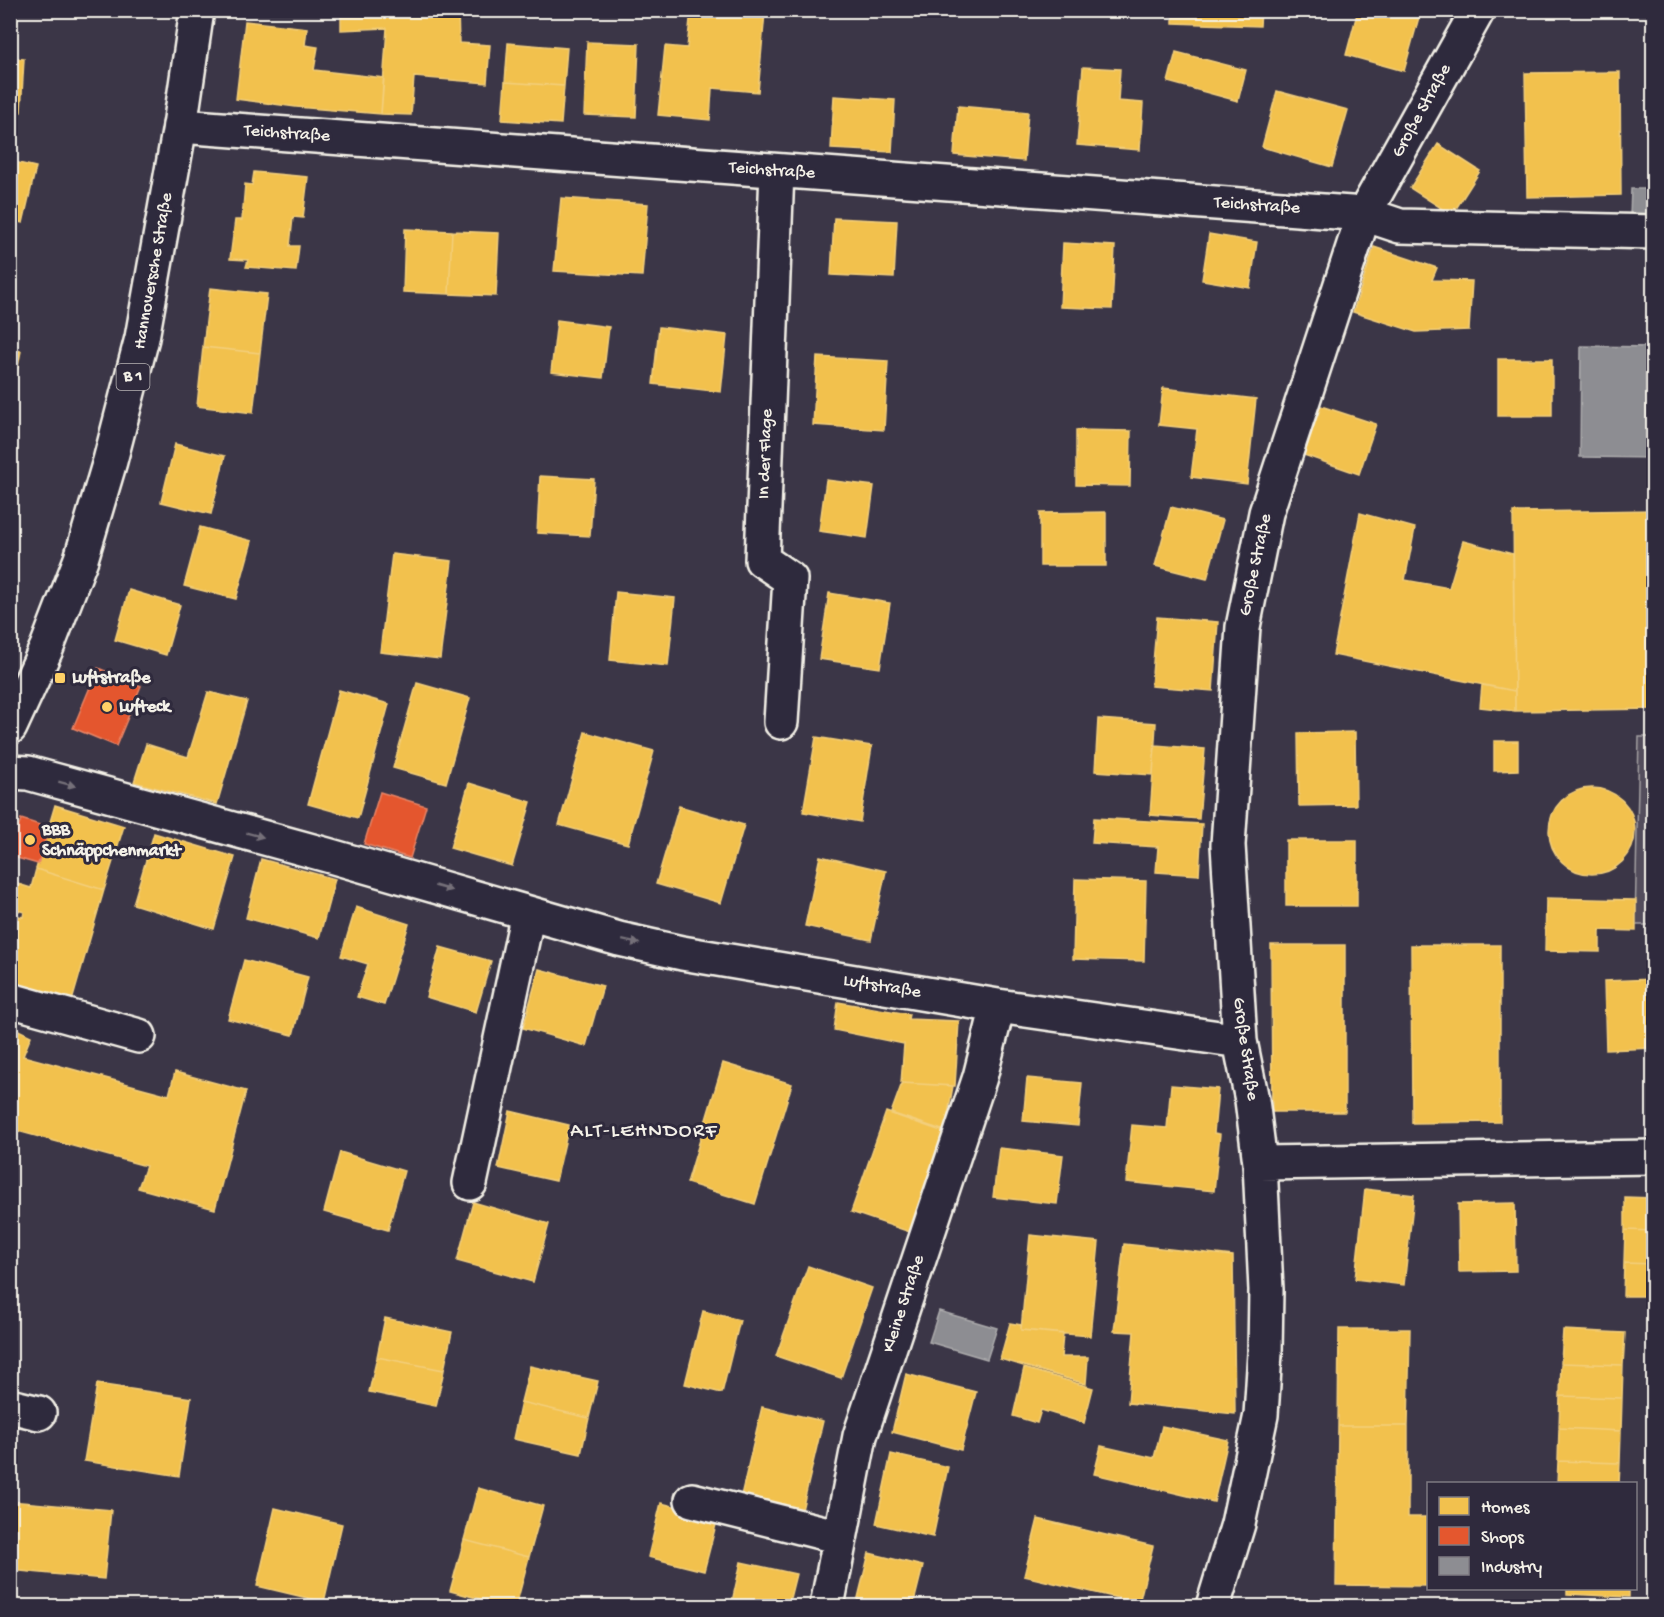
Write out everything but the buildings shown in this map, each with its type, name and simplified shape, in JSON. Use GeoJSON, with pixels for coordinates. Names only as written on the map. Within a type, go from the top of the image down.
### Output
{"type":"FeatureCollection","features":[{"type":"Feature","properties":{"kind":"street","name":"Hannoversche Straße"},"geometry":{"type":"LineString","coordinates":[[10,727],[47,647],[81,559],[142,339],[180,126],[197,10]]}},
{"type":"Feature","properties":{"kind":"street","name":"Große Straße"},"geometry":{"type":"LineString","coordinates":[[1213,1606],[1238,1524],[1261,1414],[1266,1290],[1260,1163],[1252,1100],[1240,1041],[1228,845],[1243,627],[1266,513],[1364,214],[1478,10]]}},
{"type":"Feature","properties":{"kind":"street","name":"Teichstraße"},"geometry":{"type":"LineString","coordinates":[[180,126],[1364,214],[1401,226],[1653,232]]}},
{"type":"Feature","properties":{"kind":"street","name":"In der Flage"},"geometry":{"type":"LineString","coordinates":[[777,171],[762,560],[790,579],[781,722]]}},
{"type":"Feature","properties":{"kind":"street","name":"Luftstraße"},"geometry":{"type":"LineString","coordinates":[[10,772],[28,773],[619,939],[682,953],[998,1006],[1240,1041]]}},
{"type":"Feature","properties":{"kind":"street"},"geometry":{"type":"LineString","coordinates":[[470,1183],[528,913]]}},
{"type":"Feature","properties":{"kind":"street"},"geometry":{"type":"LineString","coordinates":[[10,1000],[139,1036]]}},
{"type":"Feature","properties":{"kind":"street","name":"Kleine Straße"},"geometry":{"type":"LineString","coordinates":[[827,1606],[860,1436],[980,1077],[998,1006]]}},
{"type":"Feature","properties":{"kind":"street"},"geometry":{"type":"LineString","coordinates":[[1260,1163],[1653,1157]]}},
{"type":"Feature","properties":{"kind":"street"},"geometry":{"type":"LineString","coordinates":[[692,1500],[840,1537]]}},
{"type":"Feature","properties":{"kind":"shaded area"},"geometry":{"type":"Polygon","coordinates":[[[1639,737],[1653,737],[1653,925],[1635,925],[1639,737]]]}},
{"type":"Feature","properties":{"kind":"place","name":"Luftstraße"},"geometry":{"type":"Point","coordinates":[60,678]}},
{"type":"Feature","properties":{"kind":"place","name":"Lufteck"},"geometry":{"type":"Point","coordinates":[107,707]}},
{"type":"Feature","properties":{"kind":"place","name":"BBB Schnäppchenmarkt"},"geometry":{"type":"Point","coordinates":[30,840]}},
{"type":"Feature","properties":{"kind":"district","name":"ALT-LEHNDORF"},"geometry":{"type":"Point","coordinates":[644,1132]}}]}
